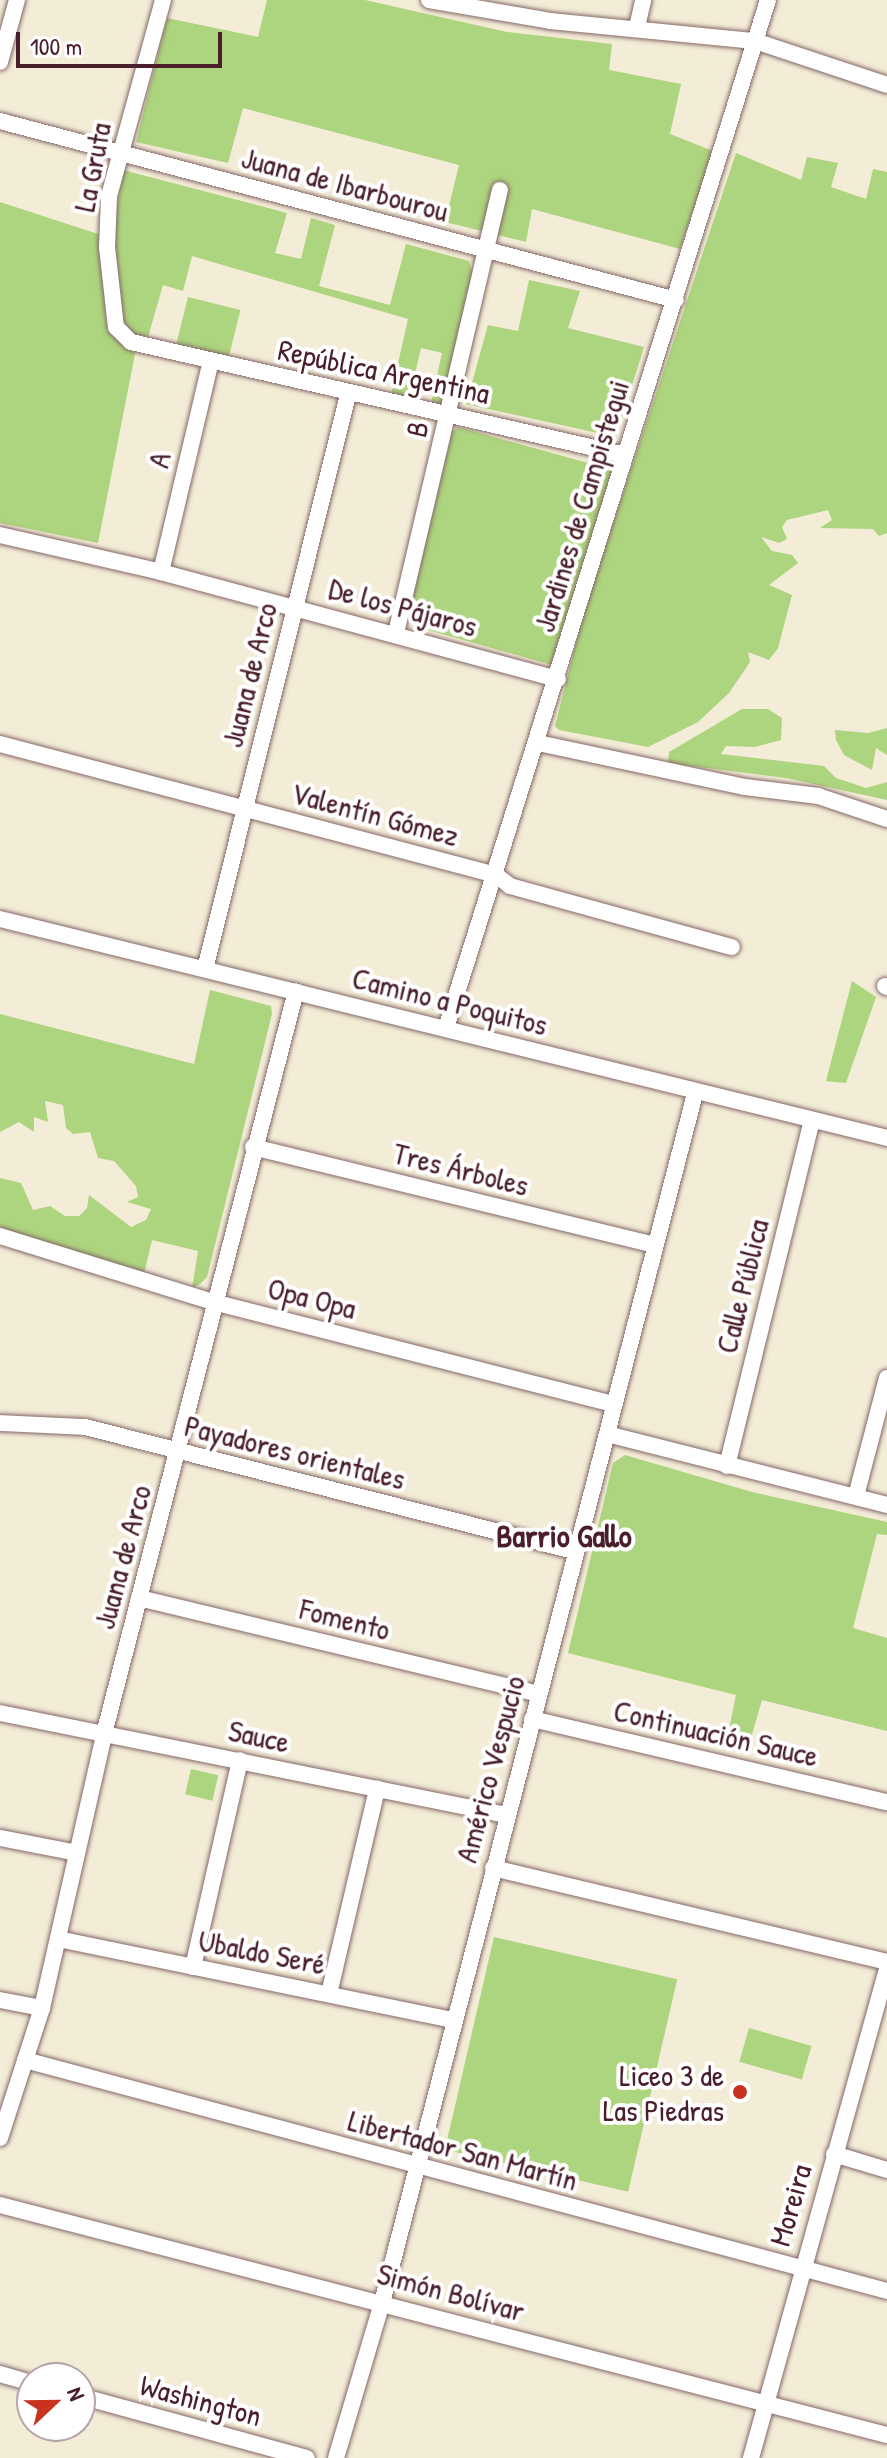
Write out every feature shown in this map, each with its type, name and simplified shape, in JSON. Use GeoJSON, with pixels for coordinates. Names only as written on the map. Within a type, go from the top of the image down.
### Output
{"type":"FeatureCollection","features":[{"type":"Feature","properties":{"kind":"street"},"geometry":{"type":"LineString","coordinates":[[0,62],[17,0]]}},
{"type":"Feature","properties":{"kind":"street","name":"La Gruta"},"geometry":{"type":"LineString","coordinates":[[131,342],[116,327],[110,312],[109,196],[163,0]]}},
{"type":"Feature","properties":{"kind":"street"},"geometry":{"type":"LineString","coordinates":[[429,0],[755,41],[887,85]]}},
{"type":"Feature","properties":{"kind":"street"},"geometry":{"type":"LineString","coordinates":[[637,27],[643,0]]}},
{"type":"Feature","properties":{"kind":"street","name":"Jardines de Campistegui"},"geometry":{"type":"LineString","coordinates":[[446,1028],[538,743],[768,0]]}},
{"type":"Feature","properties":{"kind":"street","name":"Juana de Ibarbourou"},"geometry":{"type":"LineString","coordinates":[[0,121],[676,300]]}},
{"type":"Feature","properties":{"kind":"street","name":"B"},"geometry":{"type":"LineString","coordinates":[[396,633],[489,250],[500,190]]}},
{"type":"Feature","properties":{"kind":"street","name":"República Argentina"},"geometry":{"type":"LineString","coordinates":[[131,342],[348,395],[450,411],[625,455]]}},
{"type":"Feature","properties":{"kind":"street","name":"A"},"geometry":{"type":"LineString","coordinates":[[161,572],[211,361]]}},
{"type":"Feature","properties":{"kind":"street","name":"Juana de Arco"},"geometry":{"type":"LineString","coordinates":[[205,969],[348,395]]}},
{"type":"Feature","properties":{"kind":"street","name":"De los Pájaros"},"geometry":{"type":"LineString","coordinates":[[0,535],[161,572],[558,679]]}},
{"type":"Feature","properties":{"kind":"street"},"geometry":{"type":"LineString","coordinates":[[538,743],[745,787],[818,796],[887,819]]}},
{"type":"Feature","properties":{"kind":"street","name":"Valentín Gómez"},"geometry":{"type":"LineString","coordinates":[[0,744],[496,875],[510,886],[732,947]]}},
{"type":"Feature","properties":{"kind":"street","name":"Camino a Poquitos"},"geometry":{"type":"LineString","coordinates":[[0,919],[446,1028],[695,1094],[887,1138]]}},
{"type":"Feature","properties":{"kind":"street","name":"Juana de Arco"},"geometry":{"type":"LineString","coordinates":[[0,2138],[42,2008],[104,1734],[179,1453],[213,1302],[253,1147],[296,991]]}},
{"type":"Feature","properties":{"kind":"street","name":"Américo Vespucio"},"geometry":{"type":"LineString","coordinates":[[336,2458],[382,2303],[574,1551],[695,1094]]}},
{"type":"Feature","properties":{"kind":"street","name":"Calle Pública"},"geometry":{"type":"LineString","coordinates":[[727,1466],[812,1120]]}},
{"type":"Feature","properties":{"kind":"street","name":"Tres Árboles"},"geometry":{"type":"LineString","coordinates":[[253,1147],[655,1245]]}},
{"type":"Feature","properties":{"kind":"street","name":"Opa Opa"},"geometry":{"type":"LineString","coordinates":[[0,1236],[213,1302],[614,1404]]}},
{"type":"Feature","properties":{"kind":"street"},"geometry":{"type":"LineString","coordinates":[[856,1496],[887,1378]]}},
{"type":"Feature","properties":{"kind":"street","name":"Payadores orientales"},"geometry":{"type":"LineString","coordinates":[[0,1423],[85,1427],[574,1551]]}},
{"type":"Feature","properties":{"kind":"street"},"geometry":{"type":"LineString","coordinates":[[607,1434],[887,1505]]}},
{"type":"Feature","properties":{"kind":"street","name":"Fomento"},"geometry":{"type":"LineString","coordinates":[[139,1598],[539,1694]]}},
{"type":"Feature","properties":{"kind":"street","name":"Sauce"},"geometry":{"type":"LineString","coordinates":[[0,1713],[507,1815]]}},
{"type":"Feature","properties":{"kind":"street","name":"Continuación Sauce"},"geometry":{"type":"LineString","coordinates":[[532,1719],[887,1802]]}},
{"type":"Feature","properties":{"kind":"street"},"geometry":{"type":"LineString","coordinates":[[193,1967],[240,1760]]}},
{"type":"Feature","properties":{"kind":"street"},"geometry":{"type":"LineString","coordinates":[[329,1994],[377,1789]]}},
{"type":"Feature","properties":{"kind":"street"},"geometry":{"type":"LineString","coordinates":[[0,1838],[77,1853]]}},
{"type":"Feature","properties":{"kind":"street"},"geometry":{"type":"LineString","coordinates":[[493,1868],[887,1962]]}},
{"type":"Feature","properties":{"kind":"street","name":"Ubaldo Seré"},"geometry":{"type":"LineString","coordinates":[[58,1939],[454,2020]]}},
{"type":"Feature","properties":{"kind":"street","name":"Moreira"},"geometry":{"type":"LineString","coordinates":[[751,2458],[801,2269],[887,1969]]}},
{"type":"Feature","properties":{"kind":"street"},"geometry":{"type":"LineString","coordinates":[[0,2000],[42,2008]]}},
{"type":"Feature","properties":{"kind":"street","name":"Libertador San Martín"},"geometry":{"type":"LineString","coordinates":[[25,2060],[887,2291]]}},
{"type":"Feature","properties":{"kind":"street"},"geometry":{"type":"LineString","coordinates":[[834,2154],[887,2170]]}},
{"type":"Feature","properties":{"kind":"street","name":"Simón Bolívar"},"geometry":{"type":"LineString","coordinates":[[0,2205],[887,2435]]}},
{"type":"Feature","properties":{"kind":"street","name":"Washington"},"geometry":{"type":"LineString","coordinates":[[96,2400],[307,2458]]}},
{"type":"Feature","properties":{"kind":"green space"},"geometry":{"type":"Polygon","coordinates":[[[267,0],[365,0],[507,32],[612,44],[609,70],[681,84],[670,134],[713,151],[680,249],[532,209],[526,242],[445,222],[459,165],[243,108],[228,163],[136,142],[167,18],[258,37],[267,0]]]}},
{"type":"Feature","properties":{"kind":"green space"},"geometry":{"type":"Polygon","coordinates":[[[736,153],[801,180],[807,157],[838,163],[831,187],[866,199],[873,169],[887,172],[887,533],[879,536],[873,529],[820,528],[832,520],[828,510],[787,520],[782,527],[787,539],[779,543],[761,537],[772,551],[792,555],[798,563],[769,585],[792,595],[778,648],[769,660],[748,652],[750,662],[729,693],[698,722],[648,747],[559,730],[555,726],[585,608],[736,153]]]}},
{"type":"Feature","properties":{"kind":"green space"},"geometry":{"type":"Polygon","coordinates":[[[123,170],[287,213],[275,253],[301,259],[311,218],[335,225],[319,286],[390,305],[406,244],[469,261],[474,278],[441,406],[430,408],[442,353],[421,348],[408,403],[390,399],[408,319],[192,256],[183,291],[163,285],[148,337],[133,334],[121,318],[111,245],[123,170]]]}},
{"type":"Feature","properties":{"kind":"green space"},"geometry":{"type":"Polygon","coordinates":[[[0,202],[101,235],[106,322],[113,336],[136,349],[98,543],[0,523],[0,202]]]}},
{"type":"Feature","properties":{"kind":"green space"},"geometry":{"type":"Polygon","coordinates":[[[529,280],[580,291],[568,328],[644,347],[616,437],[466,404],[488,325],[518,331],[529,280]]]}},
{"type":"Feature","properties":{"kind":"green space"},"geometry":{"type":"Polygon","coordinates":[[[188,297],[240,310],[228,359],[176,346],[188,297]]]}},
{"type":"Feature","properties":{"kind":"green space"},"geometry":{"type":"Polygon","coordinates":[[[458,427],[613,470],[552,665],[414,626],[409,614],[452,432],[458,427]]]}},
{"type":"Feature","properties":{"kind":"green space"},"geometry":{"type":"Polygon","coordinates":[[[742,709],[768,709],[782,718],[781,740],[755,747],[726,746],[721,754],[824,766],[836,778],[866,788],[887,782],[887,800],[786,778],[668,763],[669,752],[742,709]]]}},
{"type":"Feature","properties":{"kind":"green space"},"geometry":{"type":"Polygon","coordinates":[[[887,728],[887,755],[876,748],[872,770],[844,755],[836,740],[835,730],[868,733],[887,728]]]}},
{"type":"Feature","properties":{"kind":"green space"},"geometry":{"type":"Polygon","coordinates":[[[852,981],[876,997],[846,1083],[826,1081],[852,981]]]}},
{"type":"Feature","properties":{"kind":"green space"},"geometry":{"type":"Polygon","coordinates":[[[210,990],[271,1006],[272,1014],[207,1277],[192,1288],[198,1251],[152,1240],[144,1274],[0,1228],[0,1178],[21,1183],[33,1210],[50,1206],[65,1216],[79,1216],[87,1208],[89,1195],[131,1227],[146,1220],[151,1209],[127,1202],[138,1197],[136,1186],[114,1161],[98,1158],[90,1132],[73,1134],[66,1128],[63,1105],[45,1101],[48,1122],[34,1117],[34,1132],[19,1122],[0,1132],[0,1014],[194,1064],[210,990]]]}},
{"type":"Feature","properties":{"kind":"green space"},"geometry":{"type":"Polygon","coordinates":[[[625,1455],[752,1492],[887,1522],[887,1535],[877,1534],[853,1628],[887,1638],[887,1731],[762,1700],[748,1748],[726,1744],[736,1695],[568,1653],[613,1463],[625,1455]]]}},
{"type":"Feature","properties":{"kind":"green space"},"geometry":{"type":"Polygon","coordinates":[[[191,1769],[218,1775],[212,1801],[185,1794],[191,1769]]]}},
{"type":"Feature","properties":{"kind":"green space"},"geometry":{"type":"Polygon","coordinates":[[[494,1937],[677,1979],[628,2192],[445,2149],[494,1937]]]}},
{"type":"Feature","properties":{"kind":"green space"},"geometry":{"type":"Polygon","coordinates":[[[749,2028],[811,2046],[802,2080],[739,2062],[749,2028]]]}},
{"type":"Feature","properties":{"kind":"place","name":"Liceo 3 de Las Piedras"},"geometry":{"type":"Point","coordinates":[740,2092]}},
{"type":"Feature","properties":{"kind":"district","name":"Barrio Gallo"},"geometry":{"type":"Point","coordinates":[564,1536]}}]}
